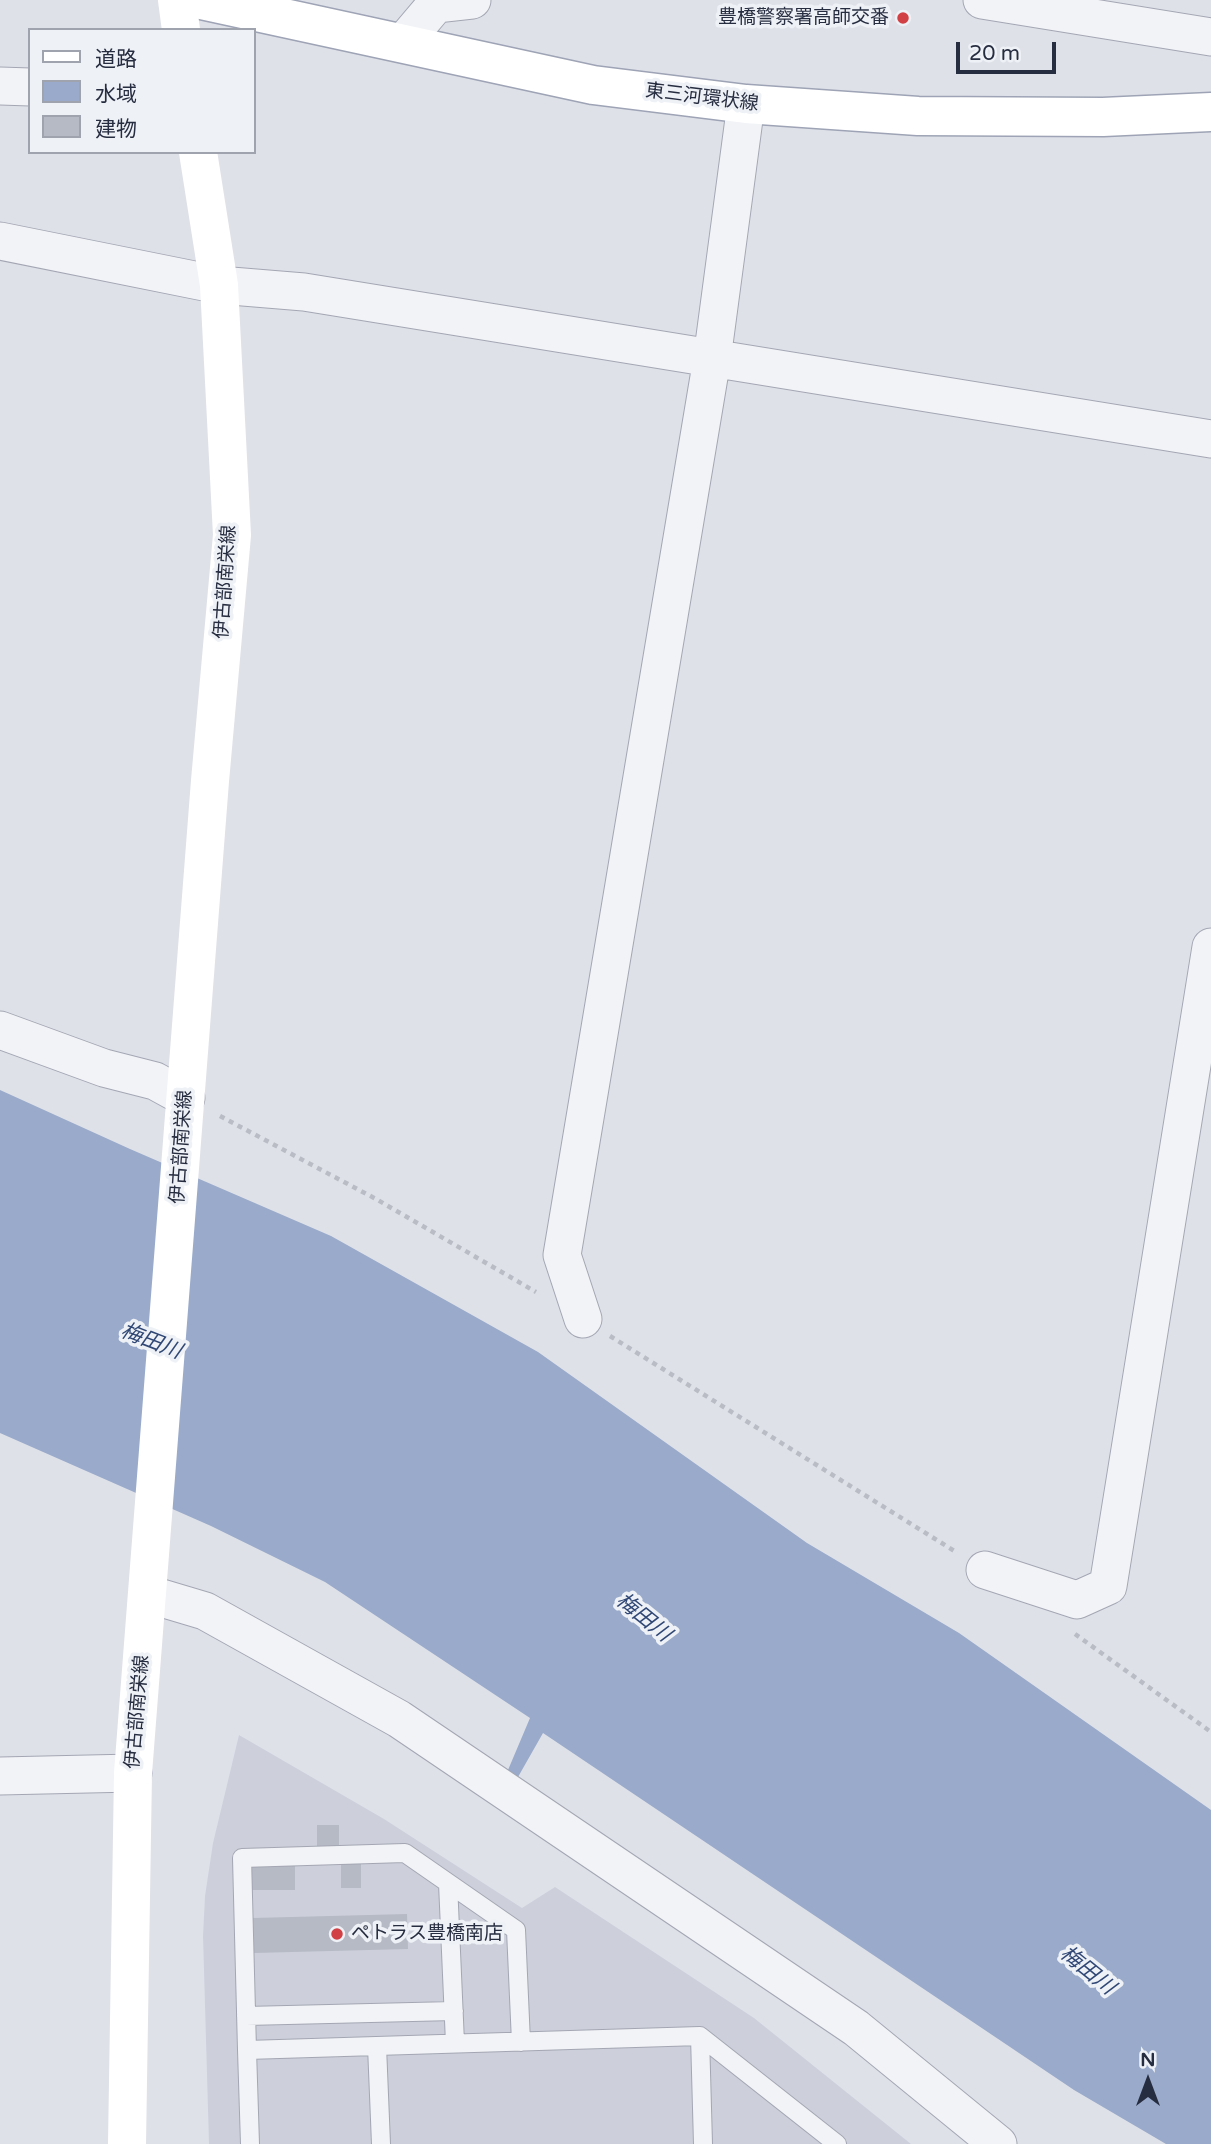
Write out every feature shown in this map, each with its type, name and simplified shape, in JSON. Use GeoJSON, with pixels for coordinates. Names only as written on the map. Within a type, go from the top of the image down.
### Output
{"type":"FeatureCollection","features":[{"type":"Feature","properties":{"kind":"main road"},"geometry":{"type":"LineString","coordinates":[[177,0],[181,28]]}},
{"type":"Feature","properties":{"kind":"main road","name":"東三河環状線"},"geometry":{"type":"LineString","coordinates":[[201,0],[593,85],[746,104],[918,116],[1102,117],[1211,112]]}},
{"type":"Feature","properties":{"kind":"main road","name":"伊古部南栄線"},"geometry":{"type":"LineString","coordinates":[[127,2144],[133,1773],[209,781],[232,536],[219,285],[198,154]]}},
{"type":"Feature","properties":{"kind":"street"},"geometry":{"type":"LineString","coordinates":[[403,43],[436,4],[472,0]]}},
{"type":"Feature","properties":{"kind":"street"},"geometry":{"type":"LineString","coordinates":[[982,0],[1073,7],[1211,37]]}},
{"type":"Feature","properties":{"kind":"street"},"geometry":{"type":"LineString","coordinates":[[583,1319],[562,1255],[712,359],[746,104]]}},
{"type":"Feature","properties":{"kind":"street"},"geometry":{"type":"LineString","coordinates":[[0,241],[219,285],[304,292],[1211,439]]}},
{"type":"Feature","properties":{"kind":"street"},"geometry":{"type":"LineString","coordinates":[[985,1570],[1077,1600],[1108,1586],[1211,947]]}},
{"type":"Feature","properties":{"kind":"street"},"geometry":{"type":"LineString","coordinates":[[0,1030],[104,1068],[155,1081],[186,1098]]}},
{"type":"Feature","properties":{"kind":"street"},"geometry":{"type":"LineString","coordinates":[[148,1594],[205,1611],[399,1719],[856,2028],[998,2144]]}},
{"type":"Feature","properties":{"kind":"street"},"geometry":{"type":"LineString","coordinates":[[0,1776],[133,1773]]}},
{"type":"Feature","properties":{"kind":"lane"},"geometry":{"type":"LineString","coordinates":[[250,2144],[242,1858],[405,1853],[516,1930],[521,2042]]}},
{"type":"Feature","properties":{"kind":"lane"},"geometry":{"type":"LineString","coordinates":[[448,1883],[455,2043]]}},
{"type":"Feature","properties":{"kind":"lane"},"geometry":{"type":"LineString","coordinates":[[246,2016],[454,2011]]}},
{"type":"Feature","properties":{"kind":"lane"},"geometry":{"type":"LineString","coordinates":[[247,2050],[700,2036],[837,2144]]}},
{"type":"Feature","properties":{"kind":"lane"},"geometry":{"type":"LineString","coordinates":[[700,2036],[703,2144]]}},
{"type":"Feature","properties":{"kind":"lane"},"geometry":{"type":"LineString","coordinates":[[377,2046],[381,2144]]}},
{"type":"Feature","properties":{"kind":"path"},"geometry":{"type":"LineString","coordinates":[[186,1098],[376,1199],[537,1293]]}},
{"type":"Feature","properties":{"kind":"path"},"geometry":{"type":"LineString","coordinates":[[583,1319],[985,1570]]}},
{"type":"Feature","properties":{"kind":"path"},"geometry":{"type":"LineString","coordinates":[[1064,1626],[1211,1732]]}},
{"type":"Feature","properties":{"kind":"shaded area"},"geometry":{"type":"Polygon","coordinates":[[[239,1735],[384,1819],[522,1908],[555,1887],[754,2018],[911,2144],[209,2144],[203,1936],[205,1896],[213,1843],[239,1735]]]}},
{"type":"Feature","properties":{"kind":"water","name":"梅田川"},"geometry":{"type":"Polygon","coordinates":[[[0,1090],[331,1236],[538,1352],[807,1543],[959,1633],[1211,1810],[1211,2144],[1166,2144],[1074,2090],[543,1733],[518,1777],[508,1770],[530,1718],[325,1582],[211,1526],[0,1433],[0,1090]]]}},
{"type":"Feature","properties":{"kind":"building"},"geometry":{"type":"Polygon","coordinates":[[[317,1825],[339,1825],[339,1848],[317,1848],[317,1825]]]}},
{"type":"Feature","properties":{"kind":"building"},"geometry":{"type":"Polygon","coordinates":[[[341,1864],[361,1864],[361,1888],[341,1888],[341,1864]]]}},
{"type":"Feature","properties":{"kind":"building"},"geometry":{"type":"Polygon","coordinates":[[[295,1865],[295,1890],[252,1890],[251,1866],[295,1865]]]}},
{"type":"Feature","properties":{"kind":"building"},"geometry":{"type":"Polygon","coordinates":[[[407,1914],[408,1949],[254,1953],[253,1918],[407,1914]]]}},
{"type":"Feature","properties":{"kind":"place","name":"豊橋警察署高師交番"},"geometry":{"type":"Point","coordinates":[903,18]}},
{"type":"Feature","properties":{"kind":"place","name":"ペトラス豊橋南店"},"geometry":{"type":"Point","coordinates":[337,1934]}}]}
